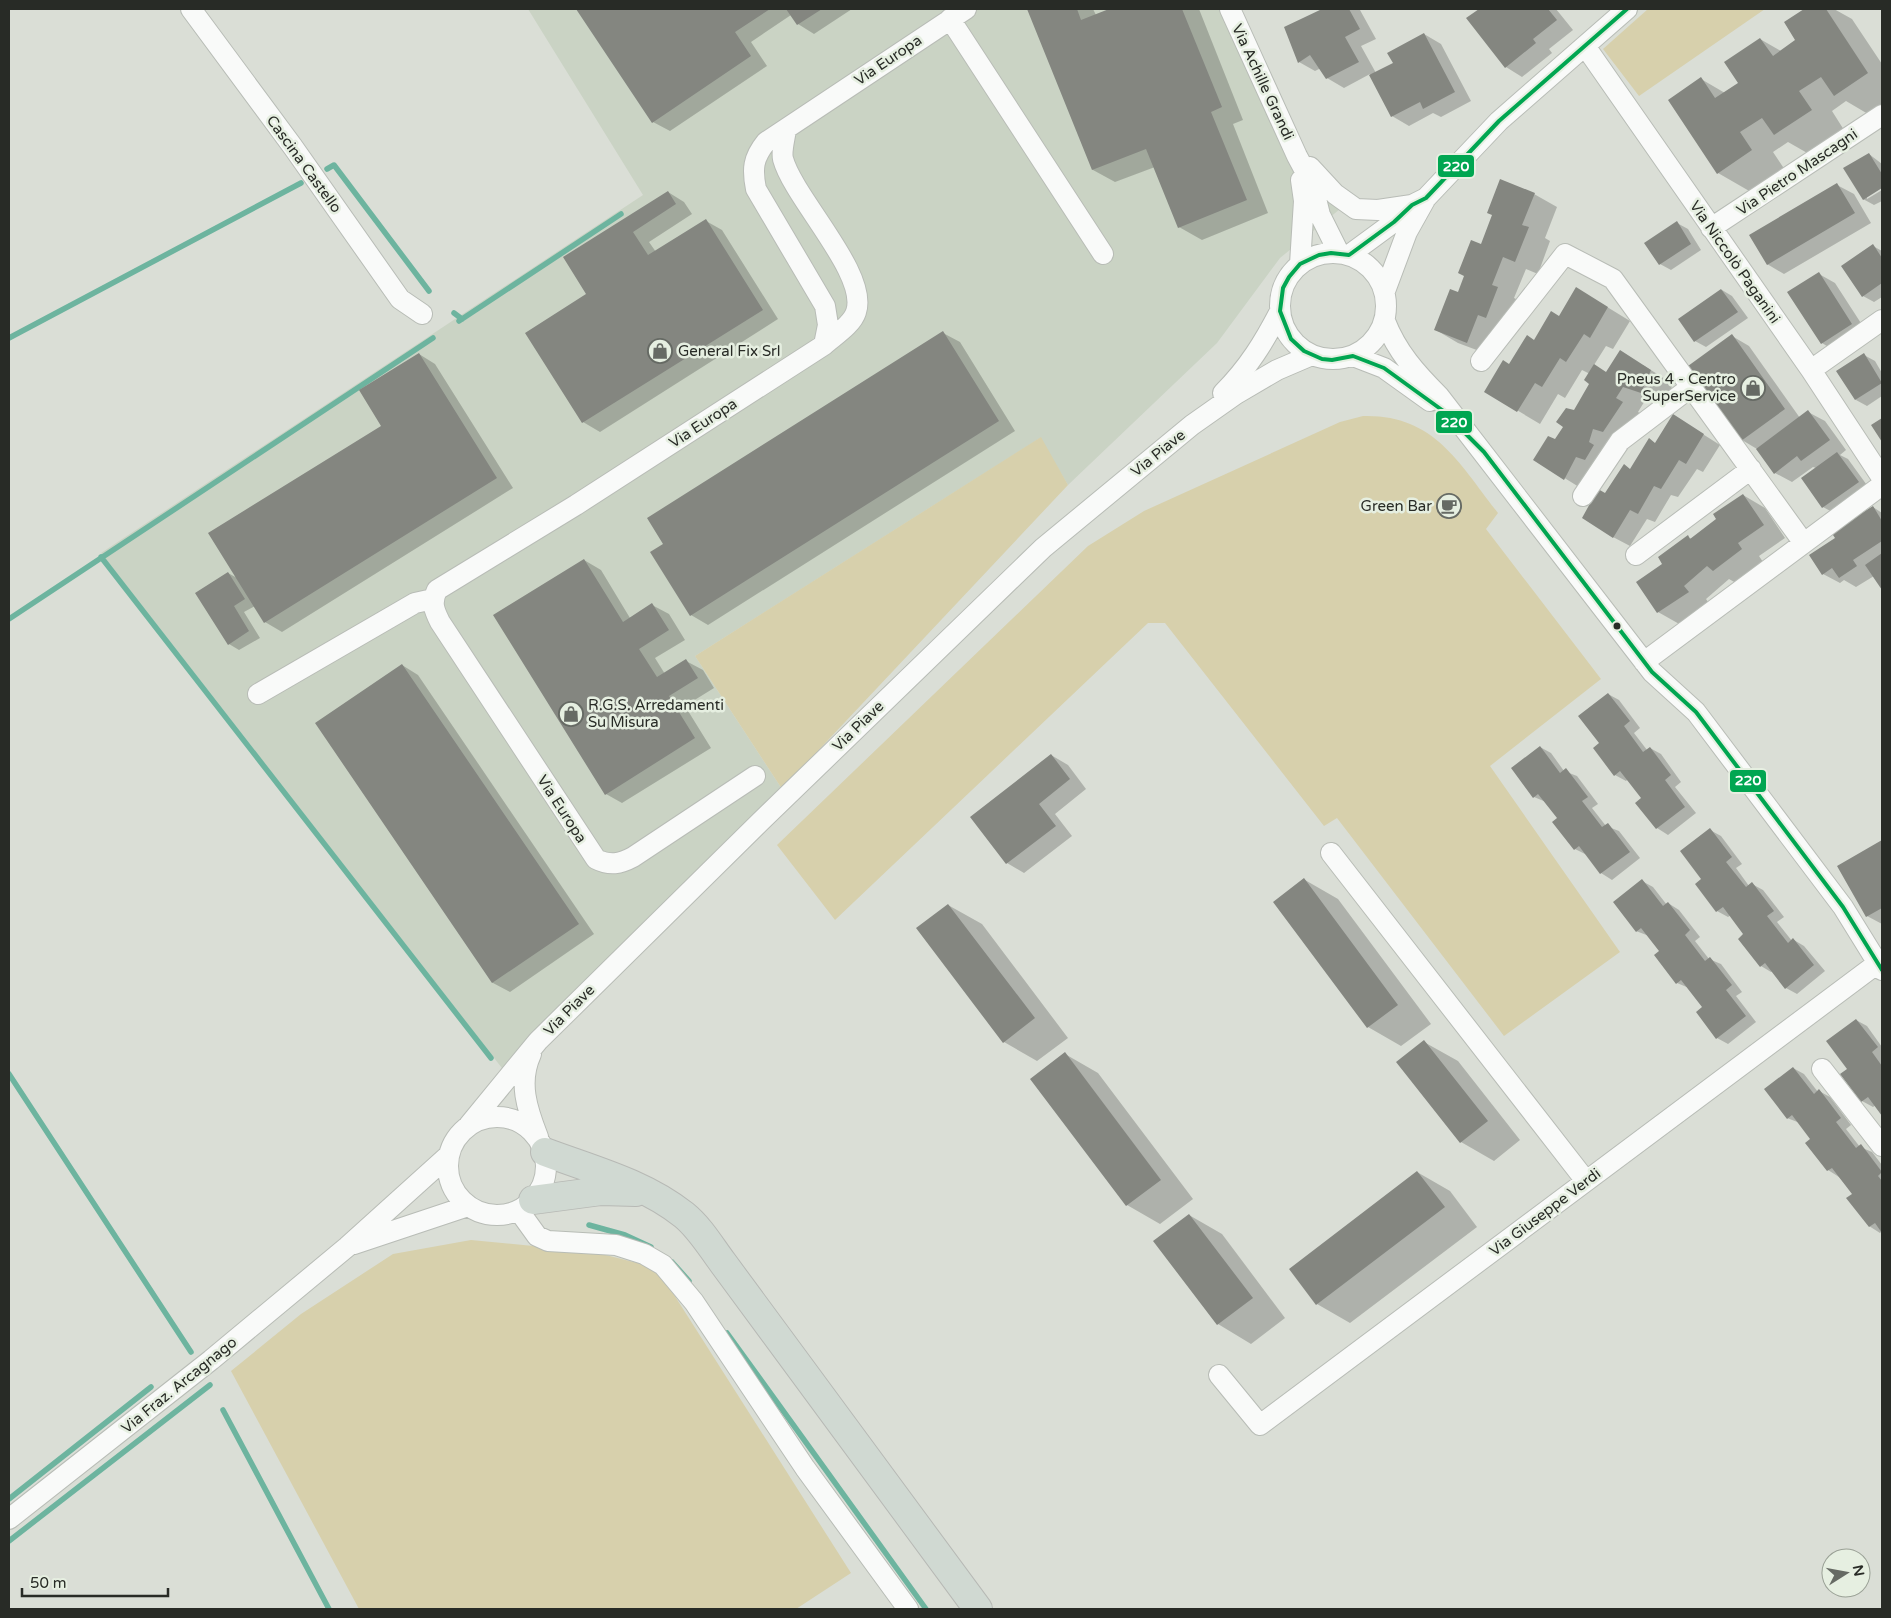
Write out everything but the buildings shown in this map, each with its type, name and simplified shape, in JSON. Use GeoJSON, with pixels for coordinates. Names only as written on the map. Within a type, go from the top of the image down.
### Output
{"type":"FeatureCollection","features":[{"type":"Feature","properties":{"kind":"highway"},"geometry":{"type":"LineString","coordinates":[[542,1145],[650,1193],[686,1216],[702,1234],[978,1609]]}},
{"type":"Feature","properties":{"kind":"highway"},"geometry":{"type":"LineString","coordinates":[[526,1205],[601,1191],[650,1193]]}},
{"type":"Feature","properties":{"kind":"street","name":"Cascina Castello"},"geometry":{"type":"LineString","coordinates":[[191,9],[293,147],[400,299],[422,314]]}},
{"type":"Feature","properties":{"kind":"street","name":"Via Achille Grandi"},"geometry":{"type":"LineString","coordinates":[[1230,9],[1297,156],[1313,186],[1326,232],[1344,254]]}},
{"type":"Feature","properties":{"kind":"street"},"geometry":{"type":"LineString","coordinates":[[1344,254],[1394,222],[1419,201],[1499,121],[1628,9]]}},
{"type":"Feature","properties":{"kind":"street"},"geometry":{"type":"LineString","coordinates":[[958,14],[1103,254]]}},
{"type":"Feature","properties":{"kind":"street","name":"Via Europa"},"geometry":{"type":"LineString","coordinates":[[824,345],[828,325],[825,306],[756,189],[752,171],[757,154],[766,142],[958,14]]}},
{"type":"Feature","properties":{"kind":"street","name":"Via Niccolò Paganini"},"geometry":{"type":"LineString","coordinates":[[1585,46],[1811,370],[1882,478]]}},
{"type":"Feature","properties":{"kind":"street","name":"Via Pietro Mascagni"},"geometry":{"type":"LineString","coordinates":[[1711,228],[1882,115]]}},
{"type":"Feature","properties":{"kind":"street","name":"Via Europa"},"geometry":{"type":"LineString","coordinates":[[755,776],[620,864],[606,864],[596,859],[440,622],[434,610],[432,599],[437,590],[584,500],[824,345],[850,322],[856,312],[858,294],[850,273],[790,176],[782,158],[786,129]]}},
{"type":"Feature","properties":{"kind":"street","name":"Via Achille Grandi"},"geometry":{"type":"LineString","coordinates":[[1297,156],[1335,194],[1356,209],[1378,210],[1419,201]]}},
{"type":"Feature","properties":{"kind":"street","name":"Via Achille Grandi"},"geometry":{"type":"LineString","coordinates":[[1297,156],[1304,201],[1300,264]]}},
{"type":"Feature","properties":{"kind":"street"},"geometry":{"type":"LineString","coordinates":[[1384,291],[1419,201]]}},
{"type":"Feature","properties":{"kind":"street"},"geometry":{"type":"LineString","coordinates":[[1300,264],[1319,255],[1344,254],[1358,259],[1373,270],[1384,291],[1386,301],[1385,321],[1393,341],[1411,368],[1439,396],[1484,452],[1652,672],[1696,712],[1843,907],[1881,964]]}},
{"type":"Feature","properties":{"kind":"street"},"geometry":{"type":"LineString","coordinates":[[1481,361],[1565,254],[1613,279],[1803,542]]}},
{"type":"Feature","properties":{"kind":"street","name":"Via Piave"},"geometry":{"type":"LineString","coordinates":[[1192,425],[1245,372],[1262,346],[1280,311],[1283,288],[1300,264]]}},
{"type":"Feature","properties":{"kind":"street","name":"Via Piave"},"geometry":{"type":"LineString","coordinates":[[1280,311],[1286,331],[1291,339],[1304,351],[1332,360],[1353,356]]}},
{"type":"Feature","properties":{"kind":"street"},"geometry":{"type":"LineString","coordinates":[[1811,370],[1882,320]]}},
{"type":"Feature","properties":{"kind":"street"},"geometry":{"type":"LineString","coordinates":[[1353,356],[1370,345],[1385,321]]}},
{"type":"Feature","properties":{"kind":"street","name":"Via Piave"},"geometry":{"type":"LineString","coordinates":[[449,1154],[453,1143],[538,1041],[760,822],[1043,548],[1192,425],[1236,394],[1277,370],[1312,355]]}},
{"type":"Feature","properties":{"kind":"street"},"geometry":{"type":"LineString","coordinates":[[1353,356],[1384,368],[1410,386],[1442,410],[1484,452]]}},
{"type":"Feature","properties":{"kind":"street"},"geometry":{"type":"LineString","coordinates":[[1583,496],[1620,441],[1691,387]]}},
{"type":"Feature","properties":{"kind":"street"},"geometry":{"type":"LineString","coordinates":[[1636,554],[1751,470]]}},
{"type":"Feature","properties":{"kind":"street"},"geometry":{"type":"LineString","coordinates":[[1644,662],[1882,485]]}},
{"type":"Feature","properties":{"kind":"street","name":"Via Europa"},"geometry":{"type":"LineString","coordinates":[[258,694],[415,604],[432,599]]}},
{"type":"Feature","properties":{"kind":"street"},"geometry":{"type":"LineString","coordinates":[[1331,853],[1586,1181]]}},
{"type":"Feature","properties":{"kind":"street","name":"Via Giuseppe Verdi"},"geometry":{"type":"LineString","coordinates":[[1219,1375],[1260,1425],[1586,1181],[1881,964]]}},
{"type":"Feature","properties":{"kind":"street","name":"Via Piave"},"geometry":{"type":"LineString","coordinates":[[526,1205],[545,1178],[542,1145],[525,1098],[524,1081],[527,1064],[538,1041]]}},
{"type":"Feature","properties":{"kind":"street"},"geometry":{"type":"LineString","coordinates":[[1822,1069],[1882,1146]]}},
{"type":"Feature","properties":{"kind":"street"},"geometry":{"type":"LineString","coordinates":[[469,1125],[483,1118],[506,1117],[527,1126],[542,1145]]}},
{"type":"Feature","properties":{"kind":"street"},"geometry":{"type":"LineString","coordinates":[[449,1154],[448,1169],[451,1183],[458,1196],[468,1206],[493,1215],[506,1215],[526,1205],[534,1232],[548,1241],[616,1245],[644,1254],[663,1265],[694,1302],[805,1468],[908,1609]]}},
{"type":"Feature","properties":{"kind":"street","name":"Via Fraz. Arcagnago"},"geometry":{"type":"LineString","coordinates":[[9,1519],[212,1360],[347,1247],[449,1154]]}},
{"type":"Feature","properties":{"kind":"street"},"geometry":{"type":"LineString","coordinates":[[347,1247],[468,1206]]}},
{"type":"Feature","properties":{"kind":"shaded area"},"geometry":{"type":"Polygon","coordinates":[[[528,9],[1221,9],[1296,153],[1340,209],[1280,258],[1217,343],[1068,485],[1040,438],[695,656],[782,789],[505,1072],[101,553],[643,195],[528,9]]]}},
{"type":"Feature","properties":{"kind":"shaded area"},"geometry":{"type":"Polygon","coordinates":[[[1648,9],[1765,9],[1639,96],[1603,49],[1648,9]]]}},
{"type":"Feature","properties":{"kind":"shaded area"},"geometry":{"type":"Polygon","coordinates":[[[1363,416],[1388,418],[1409,423],[1427,433],[1457,460],[1498,513],[1486,529],[1601,679],[1490,766],[1620,952],[1504,1036],[1337,818],[1324,826],[1165,623],[1148,623],[835,920],[777,845],[1088,546],[1144,511],[1340,422],[1363,416]]]}},
{"type":"Feature","properties":{"kind":"shaded area"},"geometry":{"type":"Polygon","coordinates":[[[1041,437],[1068,485],[782,789],[695,656],[1041,437]]]}},
{"type":"Feature","properties":{"kind":"shaded area"},"geometry":{"type":"Polygon","coordinates":[[[471,1240],[594,1252],[657,1268],[851,1573],[796,1609],[359,1609],[231,1371],[301,1314],[393,1254],[471,1240]]]}},
{"type":"Feature","properties":{"kind":"waterway"},"geometry":{"type":"LineString","coordinates":[[327,169],[334,165],[429,291]]}},
{"type":"Feature","properties":{"kind":"waterway"},"geometry":{"type":"LineString","coordinates":[[9,338],[301,183]]}},
{"type":"Feature","properties":{"kind":"waterway"},"geometry":{"type":"LineString","coordinates":[[459,321],[621,214]]}},
{"type":"Feature","properties":{"kind":"waterway"},"geometry":{"type":"LineString","coordinates":[[454,313],[462,319]]}},
{"type":"Feature","properties":{"kind":"waterway"},"geometry":{"type":"LineString","coordinates":[[9,619],[433,338]]}},
{"type":"Feature","properties":{"kind":"waterway"},"geometry":{"type":"LineString","coordinates":[[101,557],[491,1058]]}},
{"type":"Feature","properties":{"kind":"waterway"},"geometry":{"type":"LineString","coordinates":[[9,1074],[191,1352]]}},
{"type":"Feature","properties":{"kind":"waterway"},"geometry":{"type":"LineString","coordinates":[[589,1225],[625,1235],[651,1247]]}},
{"type":"Feature","properties":{"kind":"waterway"},"geometry":{"type":"LineString","coordinates":[[672,1262],[689,1281]]}},
{"type":"Feature","properties":{"kind":"waterway"},"geometry":{"type":"LineString","coordinates":[[727,1333],[926,1609]]}},
{"type":"Feature","properties":{"kind":"waterway"},"geometry":{"type":"LineString","coordinates":[[9,1541],[210,1385]]}},
{"type":"Feature","properties":{"kind":"waterway"},"geometry":{"type":"LineString","coordinates":[[9,1499],[151,1387]]}},
{"type":"Feature","properties":{"kind":"waterway"},"geometry":{"type":"LineString","coordinates":[[223,1410],[329,1609]]}},
{"type":"Feature","properties":{"kind":"transit line","name":"220"},"geometry":{"type":"LineString","coordinates":[[1627,9],[1499,121],[1426,198],[1412,205],[1394,222],[1349,255],[1331,253],[1319,255],[1300,264],[1283,288],[1280,311],[1291,339],[1304,351],[1322,359],[1332,360],[1353,356],[1384,368],[1442,410],[1484,452],[1652,672],[1696,712],[1843,907],[1882,970]]}},
{"type":"Feature","properties":{"kind":"place","name":"General Fix Srl"},"geometry":{"type":"Point","coordinates":[660,351]}},
{"type":"Feature","properties":{"kind":"place","name":"Pneus 4 - Centro SuperService"},"geometry":{"type":"Point","coordinates":[1753,388]}},
{"type":"Feature","properties":{"kind":"place","name":"Green Bar"},"geometry":{"type":"Point","coordinates":[1449,506]}},
{"type":"Feature","properties":{"kind":"place","name":"R.G.S. Arredamenti Su Misura"},"geometry":{"type":"Point","coordinates":[571,714]}}]}
